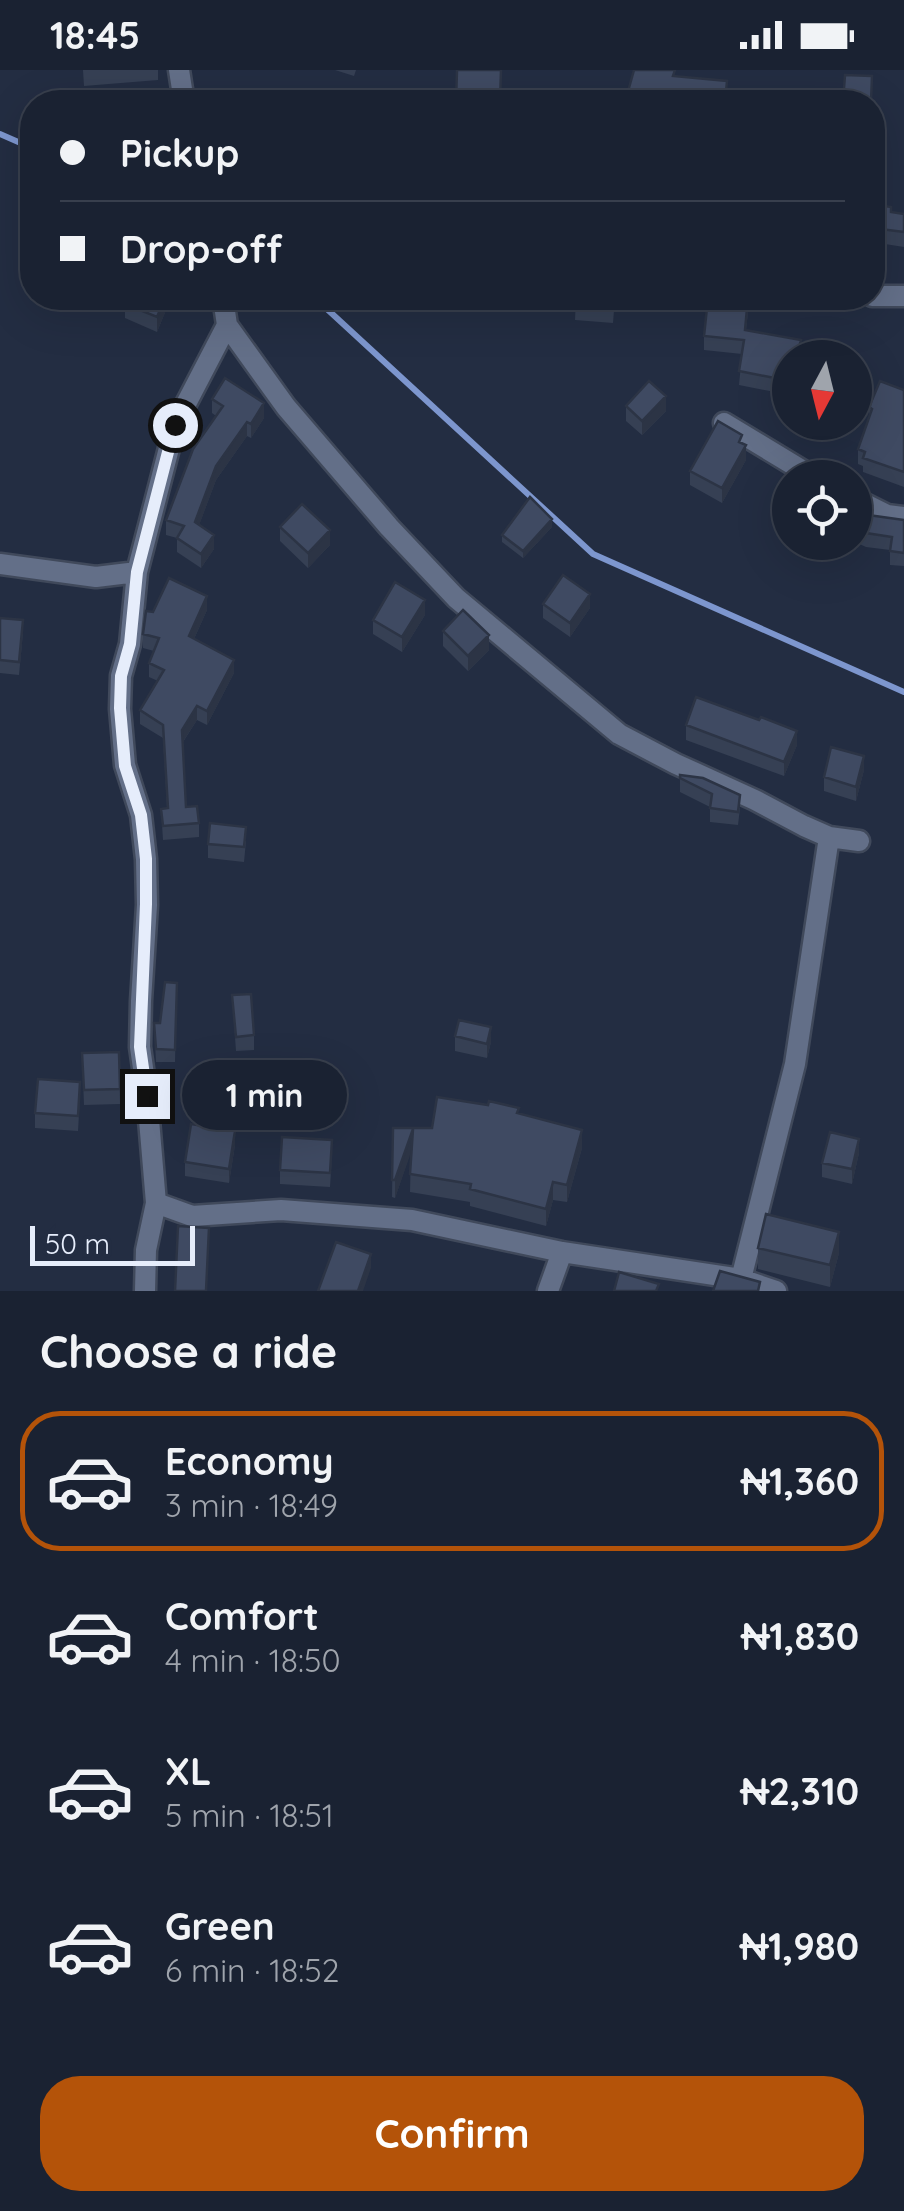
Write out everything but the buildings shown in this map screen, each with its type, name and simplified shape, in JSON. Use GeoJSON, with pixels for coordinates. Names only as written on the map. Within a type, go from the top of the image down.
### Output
{"type":"FeatureCollection","features":[{"type":"Feature","properties":{"kind":"street"},"geometry":{"type":"LineString","coordinates":[[225,310],[227,325],[286,407],[456,598],[619,734],[829,837],[859,841]]}},
{"type":"Feature","properties":{"kind":"street"},"geometry":{"type":"LineString","coordinates":[[145,1291],[146,1250],[156,1203],[140,1047],[146,859],[141,815],[125,766],[121,676],[130,644],[137,572],[175,425],[227,325]]}},
{"type":"Feature","properties":{"kind":"street"},"geometry":{"type":"LineString","coordinates":[[724,423],[785,460]]}},
{"type":"Feature","properties":{"kind":"street"},"geometry":{"type":"LineString","coordinates":[[872,508],[904,517]]}},
{"type":"Feature","properties":{"kind":"street"},"geometry":{"type":"LineString","coordinates":[[0,564],[96,577],[137,572]]}},
{"type":"Feature","properties":{"kind":"street"},"geometry":{"type":"LineString","coordinates":[[741,1279],[795,1064],[829,837]]}},
{"type":"Feature","properties":{"kind":"street"},"geometry":{"type":"LineString","coordinates":[[156,1203],[192,1216],[280,1210],[412,1220],[562,1252],[741,1279],[776,1291]]}},
{"type":"Feature","properties":{"kind":"street"},"geometry":{"type":"LineString","coordinates":[[548,1291],[562,1252]]}},
{"type":"Feature","properties":{"kind":"waterway"},"geometry":{"type":"LineString","coordinates":[[0,134],[20,143]]}},
{"type":"Feature","properties":{"kind":"waterway"},"geometry":{"type":"LineString","coordinates":[[328,310],[593,554],[904,692]]}},
{"type":"Feature","properties":{"kind":"route"},"geometry":{"type":"LineString","coordinates":[[147,1096],[140,1047],[146,859],[141,815],[125,766],[121,676],[130,644],[137,572],[175,425]]}}]}
